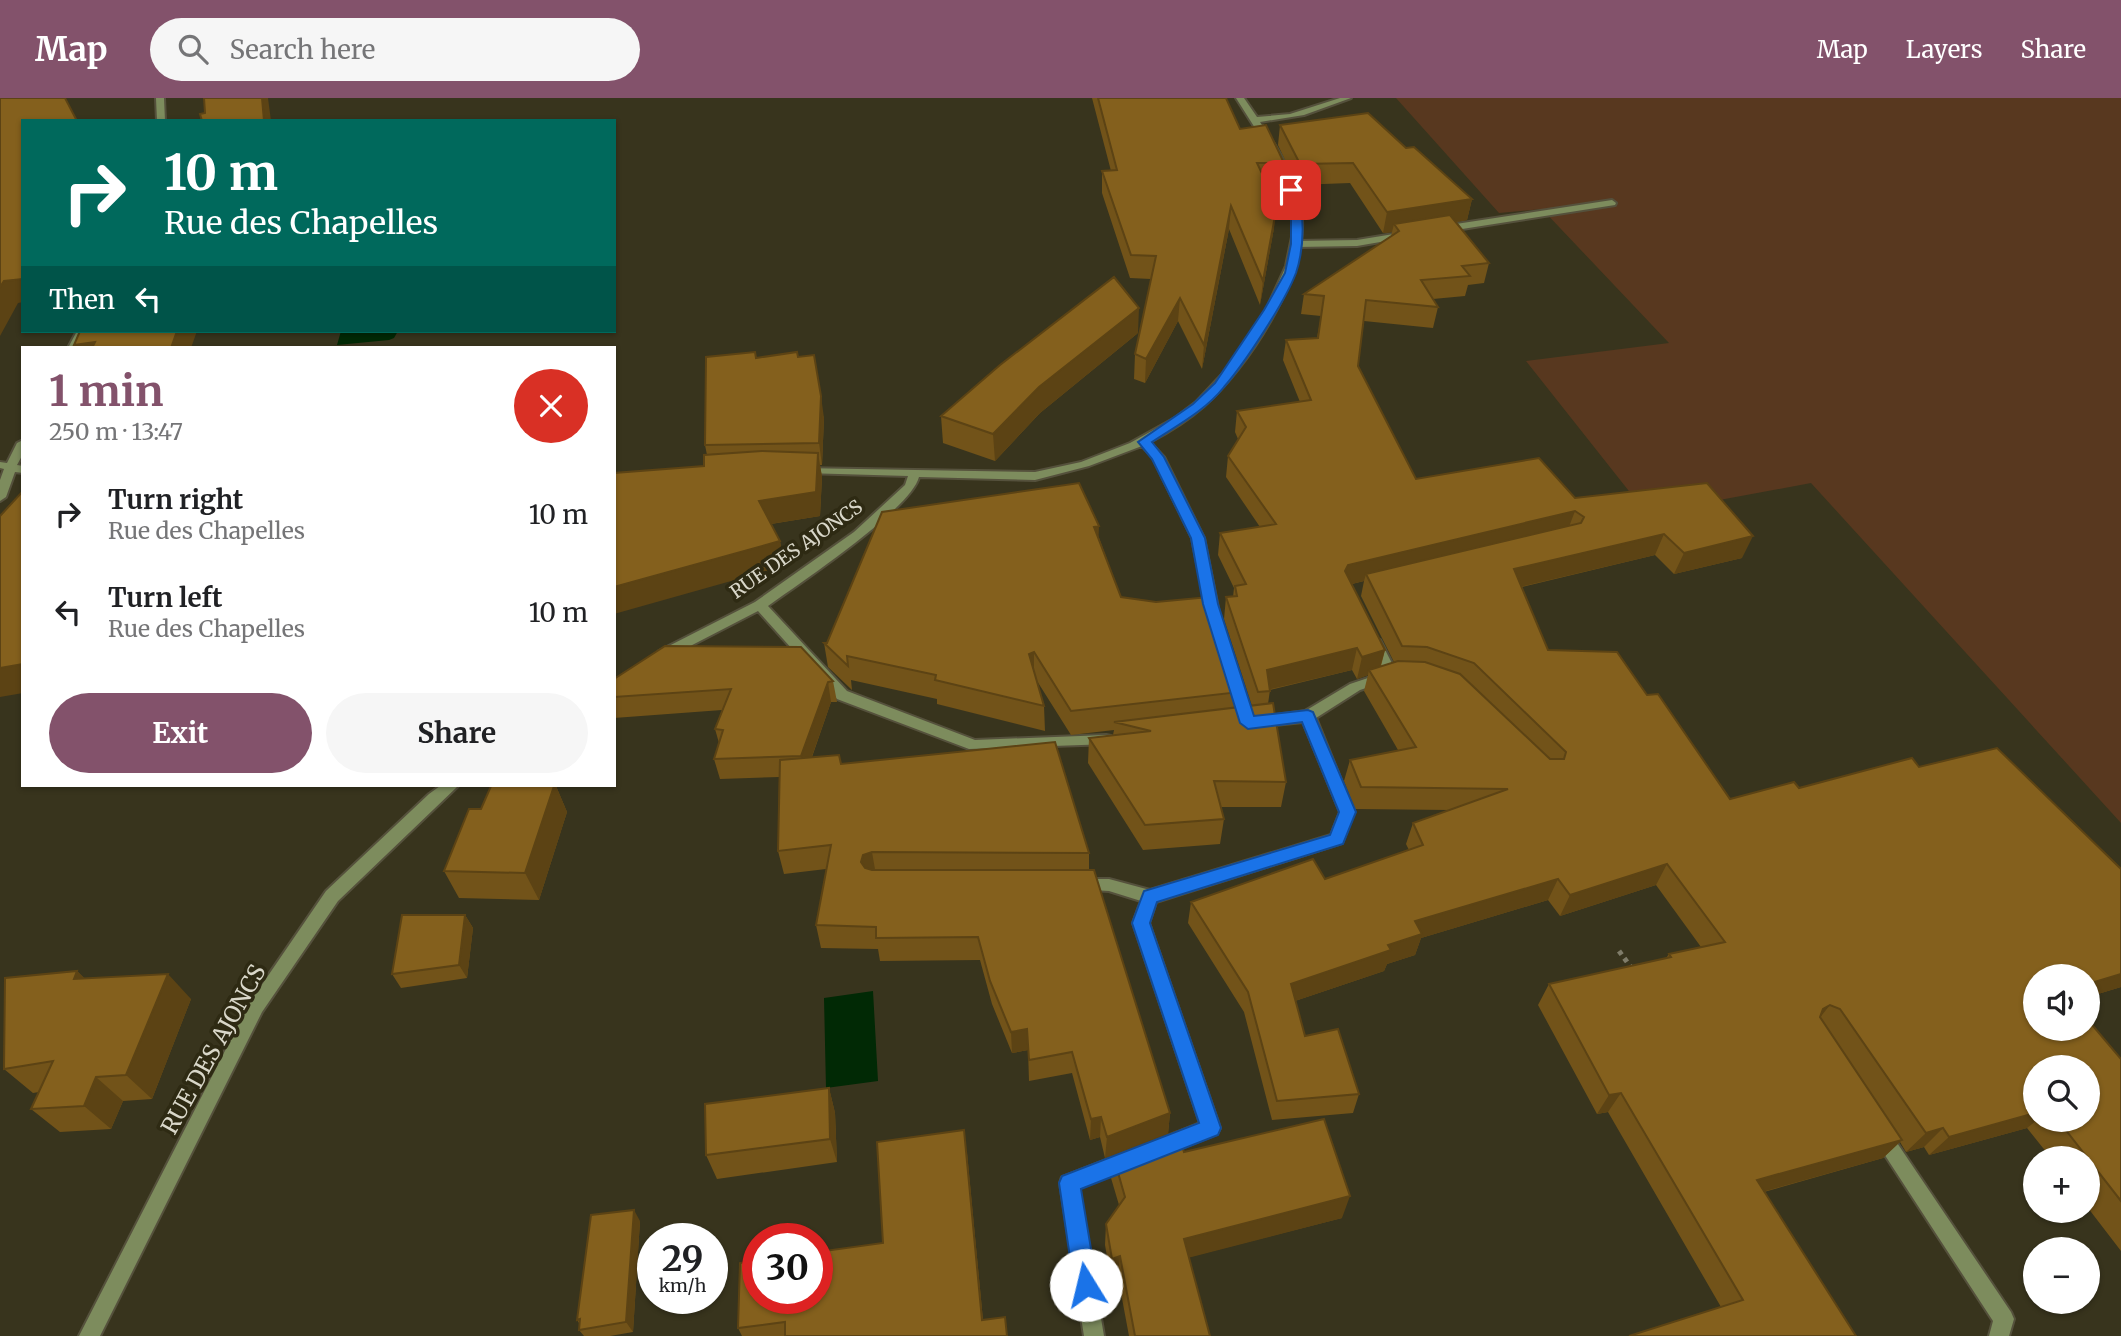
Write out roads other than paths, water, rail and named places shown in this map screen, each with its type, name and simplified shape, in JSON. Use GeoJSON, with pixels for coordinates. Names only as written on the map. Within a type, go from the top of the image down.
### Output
{"type":"FeatureCollection","features":[{"type":"Feature","properties":{"kind":"street"},"geometry":{"type":"LineString","coordinates":[[160,98],[161,119]]}},
{"type":"Feature","properties":{"kind":"street"},"geometry":{"type":"LineString","coordinates":[[793,470],[1035,476],[1068,470],[1144,442],[1197,407],[1220,385],[1270,310],[1290,273],[1296,244],[1296,205],[1287,176],[1240,98]]}},
{"type":"Feature","properties":{"kind":"street"},"geometry":{"type":"LineString","coordinates":[[1254,120],[1280,119],[1311,112],[1347,98]]}},
{"type":"Feature","properties":{"kind":"street"},"geometry":{"type":"LineString","coordinates":[[1437,230],[1612,203]]}},
{"type":"Feature","properties":{"kind":"street"},"geometry":{"type":"LineString","coordinates":[[1296,244],[1357,243],[1424,232]]}},
{"type":"Feature","properties":{"kind":"street"},"geometry":{"type":"LineString","coordinates":[[1144,442],[1158,457],[1198,538],[1210,604],[1219,630]]}},
{"type":"Feature","properties":{"kind":"street"},"geometry":{"type":"LineString","coordinates":[[0,497],[5,467],[21,446]]}},
{"type":"Feature","properties":{"kind":"street","name":"RUE DES AJONCS"},"geometry":{"type":"LineString","coordinates":[[656,659],[760,605],[858,535],[911,486],[914,474]]}},
{"type":"Feature","properties":{"kind":"street"},"geometry":{"type":"LineString","coordinates":[[760,605],[842,695],[974,745],[1119,739]]}},
{"type":"Feature","properties":{"kind":"street"},"geometry":{"type":"LineString","coordinates":[[1367,627],[1391,675]]}},
{"type":"Feature","properties":{"kind":"street"},"geometry":{"type":"LineString","coordinates":[[1231,670],[1242,724],[1308,716],[1355,687],[1391,675],[1410,676]]}},
{"type":"Feature","properties":{"kind":"street"},"geometry":{"type":"LineString","coordinates":[[1068,884],[1109,885],[1150,897],[1337,839],[1348,812],[1308,716]]}},
{"type":"Feature","properties":{"kind":"street","name":"RUE DES AJONCS"},"geometry":{"type":"LineString","coordinates":[[89,1336],[256,1007],[332,896],[434,798],[450,787]]}},
{"type":"Feature","properties":{"kind":"street"},"geometry":{"type":"LineString","coordinates":[[1094,1336],[1069,1183],[1211,1128],[1141,923],[1150,897]]}},
{"type":"Feature","properties":{"kind":"street"},"geometry":{"type":"LineString","coordinates":[[1868,1115],[2004,1319],[1999,1336]]}}]}
